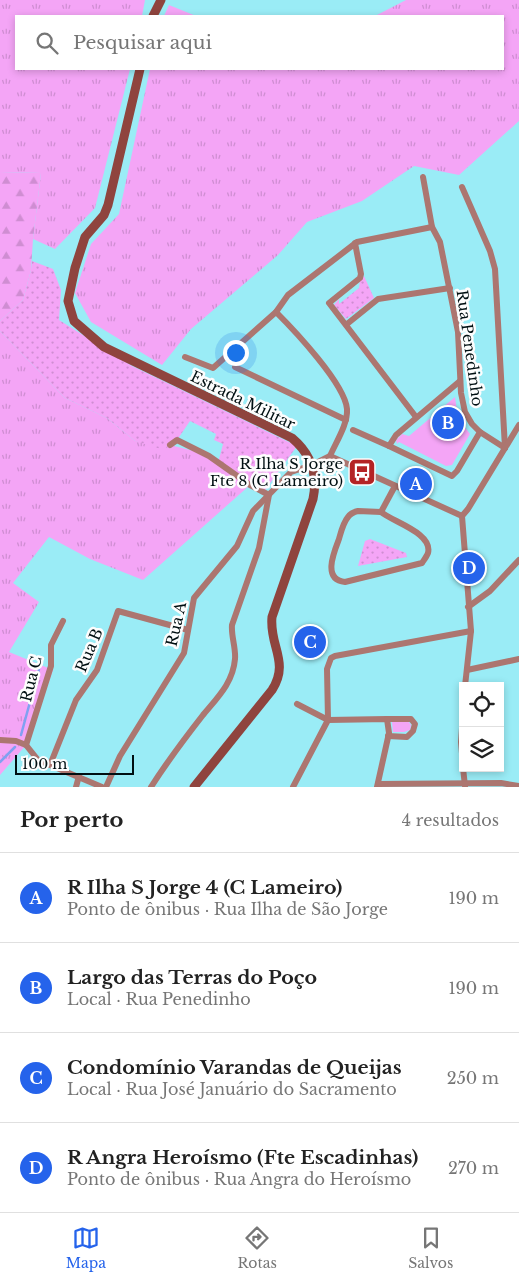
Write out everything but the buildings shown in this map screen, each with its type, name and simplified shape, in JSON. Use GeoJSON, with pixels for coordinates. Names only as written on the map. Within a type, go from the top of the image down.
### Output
{"type":"FeatureCollection","features":[{"type":"Feature","properties":{"kind":"street"},"geometry":{"type":"LineString","coordinates":[[154,15],[161,0]]}},
{"type":"Feature","properties":{"kind":"street","name":"Estrada Militar"},"geometry":{"type":"LineString","coordinates":[[140,70],[108,204],[104,215],[85,237],[75,268],[68,301],[74,322],[104,347],[292,438],[302,448],[312,465],[315,482],[314,499],[272,617],[272,635],[281,668],[278,679],[272,690],[194,787]]}},
{"type":"Feature","properties":{"kind":"street","name":"Rua Penedinho"},"geometry":{"type":"LineString","coordinates":[[423,176],[432,228],[440,242],[458,332],[460,381],[465,412],[472,424],[480,432],[505,448]]}},
{"type":"Feature","properties":{"kind":"street"},"geometry":{"type":"LineString","coordinates":[[462,187],[490,251],[495,269],[505,448]]}},
{"type":"Feature","properties":{"kind":"street"},"geometry":{"type":"LineString","coordinates":[[185,357],[213,368],[276,312],[288,295],[354,243],[432,228]]}},
{"type":"Feature","properties":{"kind":"street"},"geometry":{"type":"LineString","coordinates":[[354,243],[361,274],[360,278],[329,303],[347,324],[416,418]]}},
{"type":"Feature","properties":{"kind":"street"},"geometry":{"type":"LineString","coordinates":[[347,324],[378,299],[450,288]]}},
{"type":"Feature","properties":{"kind":"street"},"geometry":{"type":"LineString","coordinates":[[276,312],[293,328],[335,381],[344,398],[347,409],[346,420],[330,456],[462,516]]}},
{"type":"Feature","properties":{"kind":"street"},"geometry":{"type":"LineString","coordinates":[[234,367],[346,420]]}},
{"type":"Feature","properties":{"kind":"street"},"geometry":{"type":"LineString","coordinates":[[389,446],[396,434],[460,381]]}},
{"type":"Feature","properties":{"kind":"street"},"geometry":{"type":"LineString","coordinates":[[466,682],[471,631],[462,516],[519,425]]}},
{"type":"Feature","properties":{"kind":"street"},"geometry":{"type":"LineString","coordinates":[[353,430],[452,476],[457,472],[480,432]]}},
{"type":"Feature","properties":{"kind":"street"},"geometry":{"type":"LineString","coordinates":[[151,787],[203,715],[222,694],[231,677],[235,658],[231,636],[232,625],[259,548],[269,495],[250,485],[209,456],[177,440],[170,445]]}},
{"type":"Feature","properties":{"kind":"street","name":"Rua A"},"geometry":{"type":"LineString","coordinates":[[106,787],[120,756],[184,653],[194,598],[237,546],[253,511],[291,472],[330,456]]}},
{"type":"Feature","properties":{"kind":"street"},"geometry":{"type":"LineString","coordinates":[[382,512],[394,486]]}},
{"type":"Feature","properties":{"kind":"street"},"geometry":{"type":"LineString","coordinates":[[358,511],[382,512],[389,519],[416,531],[422,536],[428,551],[422,563],[351,581],[343,582],[338,580],[332,572],[331,565],[345,521],[350,514],[358,511]]}},
{"type":"Feature","properties":{"kind":"street"},"geometry":{"type":"LineString","coordinates":[[468,607],[490,591],[519,560]]}},
{"type":"Feature","properties":{"kind":"street","name":"Rua B"},"geometry":{"type":"LineString","coordinates":[[50,765],[76,700],[97,670],[118,611],[188,630]]}},
{"type":"Feature","properties":{"kind":"street","name":"Rua C"},"geometry":{"type":"LineString","coordinates":[[26,745],[51,666],[51,645],[63,621]]}},
{"type":"Feature","properties":{"kind":"street"},"geometry":{"type":"LineString","coordinates":[[293,787],[328,720],[327,669],[331,658],[471,631]]}},
{"type":"Feature","properties":{"kind":"street"},"geometry":{"type":"LineString","coordinates":[[467,670],[519,659]]}},
{"type":"Feature","properties":{"kind":"street"},"geometry":{"type":"LineString","coordinates":[[297,704],[328,720],[411,719],[415,724],[413,731],[407,737],[388,736]]}},
{"type":"Feature","properties":{"kind":"street"},"geometry":{"type":"LineString","coordinates":[[387,719],[388,736],[378,786],[501,783],[519,786]]}},
{"type":"Feature","properties":{"kind":"street"},"geometry":{"type":"LineString","coordinates":[[1,739],[16,741],[26,745],[38,760],[102,787]]}},
{"type":"Feature","properties":{"kind":"street"},"geometry":{"type":"LineString","coordinates":[[464,772],[465,785]]}},
{"type":"Feature","properties":{"kind":"street"},"geometry":{"type":"LineString","coordinates":[[76,787],[79,776]]}},
{"type":"Feature","properties":{"kind":"green space"},"geometry":{"type":"Polygon","coordinates":[[[0,0],[145,0],[142,15],[15,15],[15,70],[130,70],[95,208],[55,249],[33,239],[41,173],[0,172],[0,0]]]}},
{"type":"Feature","properties":{"kind":"green space"},"geometry":{"type":"Polygon","coordinates":[[[406,0],[519,0],[519,121],[459,175],[414,166],[362,201],[307,222],[278,255],[191,329],[162,365],[91,322],[75,293],[91,244],[119,214],[150,70],[504,70],[504,15],[377,15],[406,0]]]}},
{"type":"Feature","properties":{"kind":"green space"},"geometry":{"type":"Polygon","coordinates":[[[169,5],[194,15],[164,15],[169,5]]]}},
{"type":"Feature","properties":{"kind":"green space"},"geometry":{"type":"Polygon","coordinates":[[[0,172],[41,173],[31,270],[23,300],[0,321],[0,172]]]}},
{"type":"Feature","properties":{"kind":"green space"},"geometry":{"type":"Polygon","coordinates":[[[32,261],[53,269],[61,290],[59,320],[132,366],[297,446],[263,493],[218,463],[223,444],[214,440],[216,434],[190,421],[177,440],[164,450],[135,441],[107,418],[65,398],[0,331],[0,321],[23,300],[32,261]]]}},
{"type":"Feature","properties":{"kind":"green space"},"geometry":{"type":"Polygon","coordinates":[[[364,276],[374,298],[346,319],[334,305],[339,299],[339,304],[359,288],[360,281],[364,276]]]}},
{"type":"Feature","properties":{"kind":"green space"},"geometry":{"type":"Polygon","coordinates":[[[0,331],[65,398],[107,418],[135,441],[170,445],[202,453],[250,485],[143,580],[90,559],[49,537],[13,583],[39,602],[9,652],[53,670],[26,745],[0,775],[0,331]]]}},
{"type":"Feature","properties":{"kind":"green space"},"geometry":{"type":"Polygon","coordinates":[[[455,397],[458,418],[470,434],[452,465],[446,466],[399,442],[397,444],[396,440],[402,434],[409,436],[455,397]]]}},
{"type":"Feature","properties":{"kind":"green space"},"geometry":{"type":"Polygon","coordinates":[[[370,539],[406,553],[407,557],[358,566],[365,541],[370,539]]]}},
{"type":"Feature","properties":{"kind":"green space"},"geometry":{"type":"Polygon","coordinates":[[[408,721],[411,725],[410,730],[393,732],[392,722],[408,721]]]}},
{"type":"Feature","properties":{"kind":"waterway"},"geometry":{"type":"LineString","coordinates":[[21,735],[39,669]]}},
{"type":"Feature","properties":{"kind":"waterway"},"geometry":{"type":"LineString","coordinates":[[0,762],[15,747]]}},
{"type":"Feature","properties":{"kind":"place","name":"Largo das Terras do Poço"},"geometry":{"type":"Point","coordinates":[448,423]}},
{"type":"Feature","properties":{"kind":"place","name":"R Ilha S Jorge Fte 8 (C Lameiro)"},"geometry":{"type":"Point","coordinates":[362,472]}},
{"type":"Feature","properties":{"kind":"place","name":"R Ilha S Jorge 4 (C Lameiro)"},"geometry":{"type":"Point","coordinates":[416,484]}},
{"type":"Feature","properties":{"kind":"place","name":"R Angra Heroísmo (Fte Escadinhas)"},"geometry":{"type":"Point","coordinates":[469,568]}},
{"type":"Feature","properties":{"kind":"place","name":"Condomínio Varandas de Queijas"},"geometry":{"type":"Point","coordinates":[310,642]}}]}
